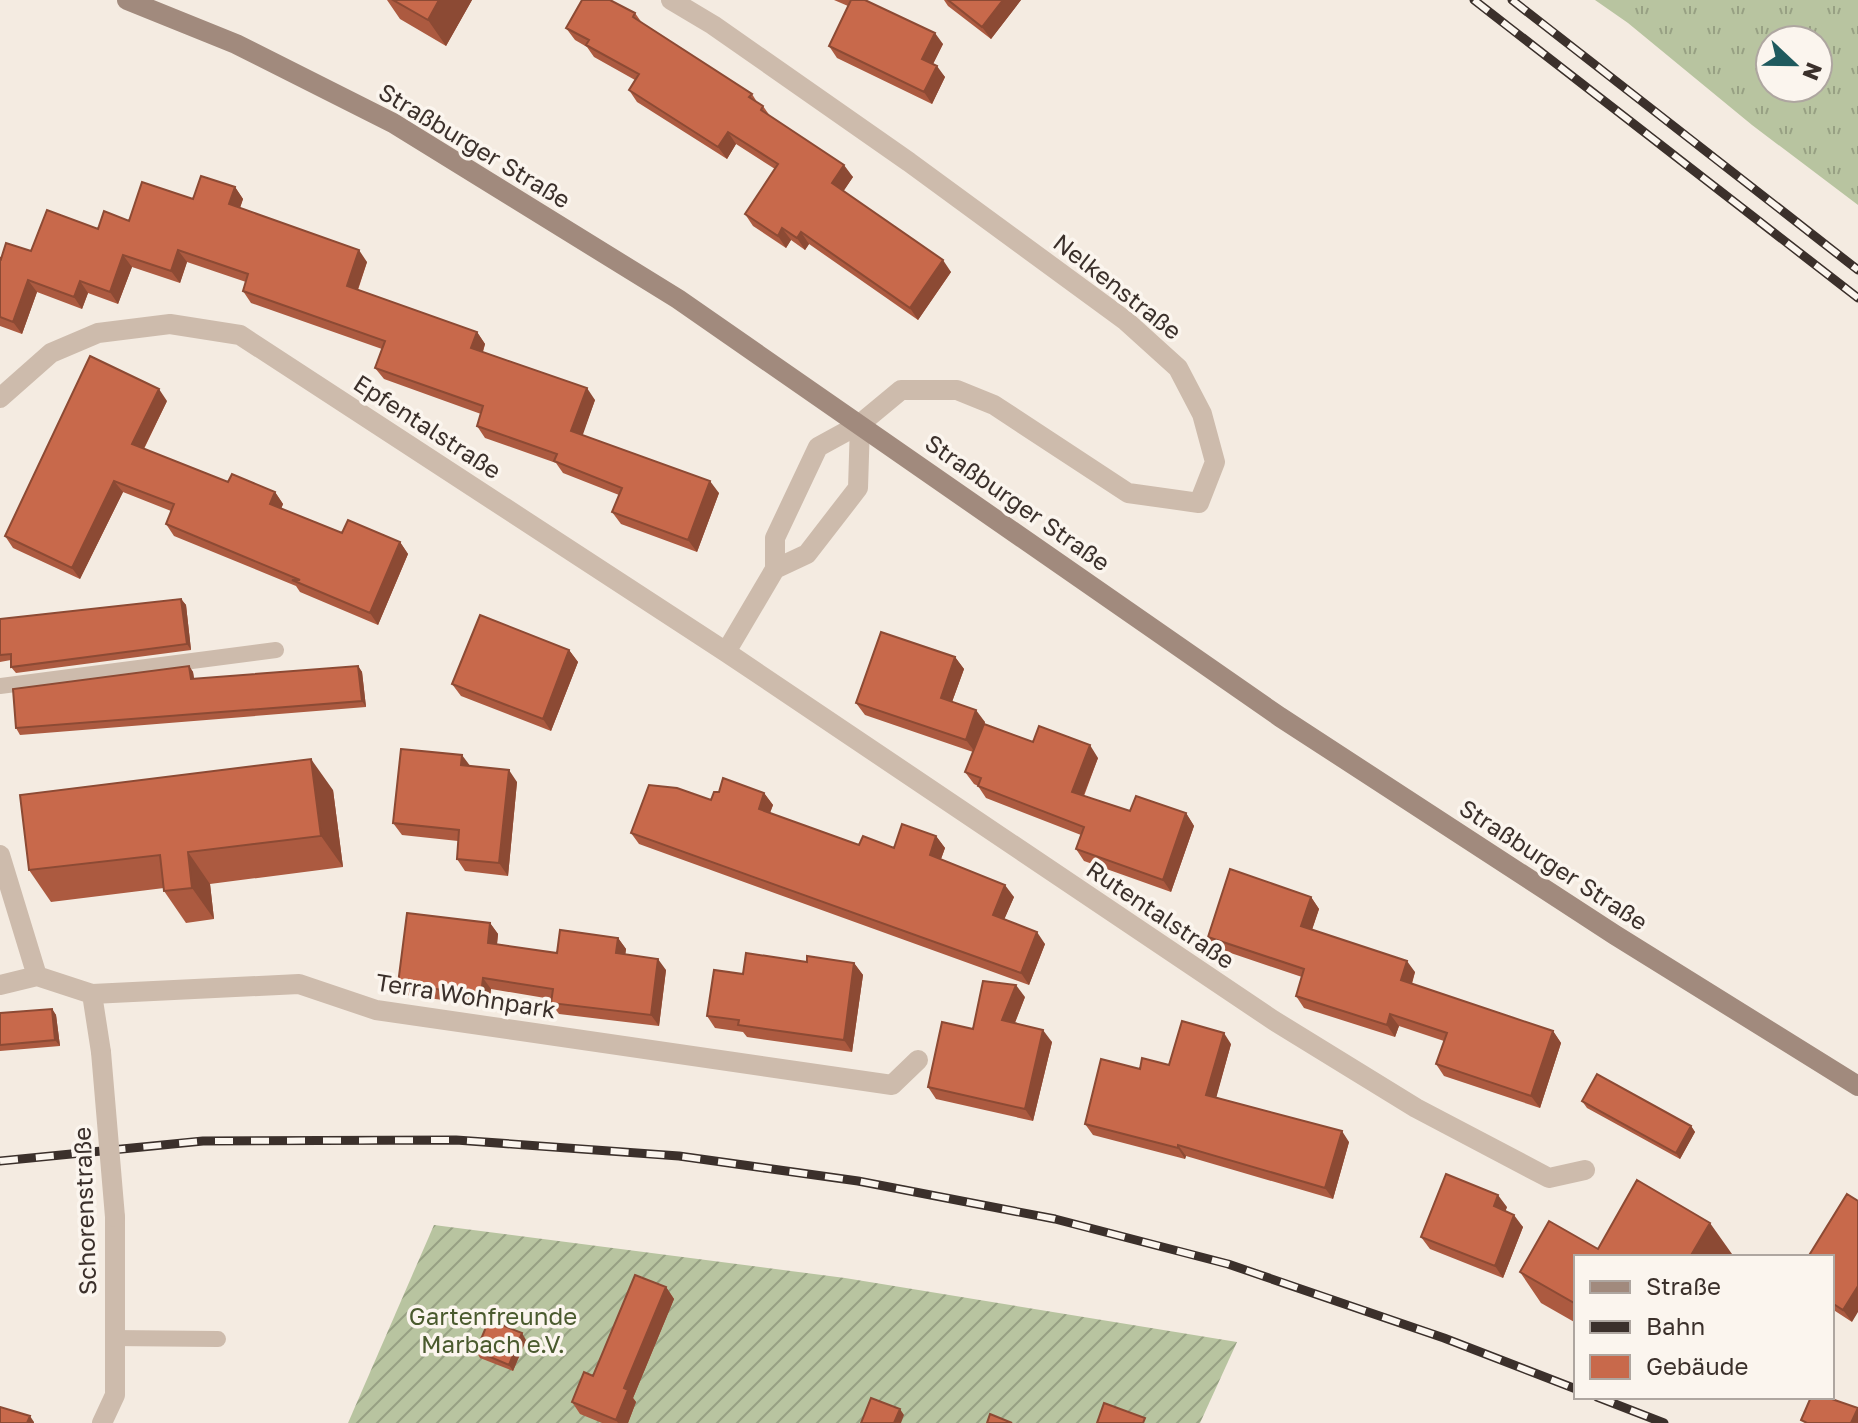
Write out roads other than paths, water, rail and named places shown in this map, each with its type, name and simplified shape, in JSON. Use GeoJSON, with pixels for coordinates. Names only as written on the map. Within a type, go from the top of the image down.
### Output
{"type":"FeatureCollection","features":[{"type":"Feature","properties":{"kind":"main road","name":"Straßburger Straße"},"geometry":{"type":"LineString","coordinates":[[127,0],[236,44],[393,123],[678,299],[1280,717],[1615,935],[1858,1086]]}},
{"type":"Feature","properties":{"kind":"street","name":"Nelkenstraße"},"geometry":{"type":"LineString","coordinates":[[671,0],[713,25],[896,152],[1126,321],[1178,368],[1202,414],[1215,462],[1199,503],[1128,493],[994,405],[957,390],[901,390],[860,424]]}},
{"type":"Feature","properties":{"kind":"street","name":"Epfentalstraße"},"geometry":{"type":"LineString","coordinates":[[0,398],[51,353],[98,333],[170,324],[240,335],[726,652]]}},
{"type":"Feature","properties":{"kind":"street"},"geometry":{"type":"LineString","coordinates":[[726,652],[775,569],[775,538],[818,447],[860,424]]}},
{"type":"Feature","properties":{"kind":"street"},"geometry":{"type":"LineString","coordinates":[[775,569],[807,554],[858,488],[860,424]]}},
{"type":"Feature","properties":{"kind":"street","name":"Rutentalstraße"},"geometry":{"type":"LineString","coordinates":[[726,652],[1273,1020],[1416,1108],[1549,1178],[1585,1170]]}},
{"type":"Feature","properties":{"kind":"street"},"geometry":{"type":"LineString","coordinates":[[0,855],[37,976],[0,985]]}},
{"type":"Feature","properties":{"kind":"street","name":"Terra Wohnpark"},"geometry":{"type":"LineString","coordinates":[[37,976],[92,994],[299,984],[376,1010],[892,1085],[918,1060]]}},
{"type":"Feature","properties":{"kind":"street","name":"Schorenstraße"},"geometry":{"type":"LineString","coordinates":[[92,994],[101,1052],[115,1217],[115,1395],[102,1423]]}},
{"type":"Feature","properties":{"kind":"lane"},"geometry":{"type":"LineString","coordinates":[[0,686],[276,650]]}},
{"type":"Feature","properties":{"kind":"lane"},"geometry":{"type":"LineString","coordinates":[[113,1338],[218,1339]]}},
{"type":"Feature","properties":{"kind":"railway"},"geometry":{"type":"LineString","coordinates":[[1474,0],[1858,298]]}},
{"type":"Feature","properties":{"kind":"railway"},"geometry":{"type":"LineString","coordinates":[[1512,0],[1858,270]]}},
{"type":"Feature","properties":{"kind":"railway"},"geometry":{"type":"LineString","coordinates":[[0,1161],[203,1141],[456,1140],[679,1156],[858,1181],[1055,1219],[1228,1264],[1444,1338],[1574,1388]]}},
{"type":"Feature","properties":{"kind":"railway"},"geometry":{"type":"LineString","coordinates":[[1602,1399],[1664,1423]]}},
{"type":"Feature","properties":{"kind":"park label","name":"Gartenfreunde Marbach e.V."},"geometry":{"type":"Point","coordinates":[493,1329]}}]}
